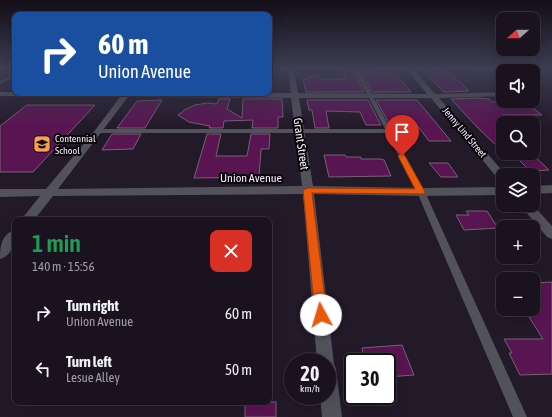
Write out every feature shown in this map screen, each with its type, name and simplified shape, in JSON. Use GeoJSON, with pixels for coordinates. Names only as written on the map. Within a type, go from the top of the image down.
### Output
{"type":"FeatureCollection","features":[{"type":"Feature","properties":{"kind":"street","name":"Grant Street"},"geometry":{"type":"LineString","coordinates":[[293,88],[298,132],[308,190],[325,353]]}},
{"type":"Feature","properties":{"kind":"street","name":"Jenny Lind Street"},"geometry":{"type":"LineString","coordinates":[[427,88],[496,170]]}},
{"type":"Feature","properties":{"kind":"street"},"geometry":{"type":"LineString","coordinates":[[0,94],[12,94]]}},
{"type":"Feature","properties":{"kind":"street"},"geometry":{"type":"LineString","coordinates":[[272,95],[434,96],[496,94]]}},
{"type":"Feature","properties":{"kind":"street"},"geometry":{"type":"LineString","coordinates":[[29,217],[125,96]]}},
{"type":"Feature","properties":{"kind":"street"},"geometry":{"type":"LineString","coordinates":[[540,190],[552,189]]}},
{"type":"Feature","properties":{"kind":"street","name":"Union Avenue"},"geometry":{"type":"LineString","coordinates":[[0,193],[308,190],[421,192],[496,190]]}},
{"type":"Feature","properties":{"kind":"street"},"geometry":{"type":"LineString","coordinates":[[532,212],[552,234]]}},
{"type":"Feature","properties":{"kind":"street"},"geometry":{"type":"LineString","coordinates":[[0,254],[12,239]]}},
{"type":"Feature","properties":{"kind":"street"},"geometry":{"type":"LineString","coordinates":[[331,405],[332,417]]}},
{"type":"Feature","properties":{"kind":"lane"},"geometry":{"type":"LineString","coordinates":[[367,88],[421,192],[520,417]]}},
{"type":"Feature","properties":{"kind":"lane"},"geometry":{"type":"LineString","coordinates":[[99,131],[389,131]]}},
{"type":"Feature","properties":{"kind":"building"},"geometry":{"type":"Polygon","coordinates":[[[305,88],[362,88],[364,92],[306,92],[305,88]]]}},
{"type":"Feature","properties":{"kind":"building"},"geometry":{"type":"Polygon","coordinates":[[[370,88],[408,88],[411,92],[372,92],[370,88]]]}},
{"type":"Feature","properties":{"kind":"building"},"geometry":{"type":"Polygon","coordinates":[[[441,88],[466,88],[469,91],[444,92],[441,88]]]}},
{"type":"Feature","properties":{"kind":"building"},"geometry":{"type":"Polygon","coordinates":[[[219,99],[230,99],[227,109],[242,118],[243,99],[282,99],[283,117],[278,117],[278,128],[252,128],[253,120],[224,121],[223,128],[209,128],[210,126],[189,122],[178,115],[195,105],[207,103],[217,104],[219,99]]]}},
{"type":"Feature","properties":{"kind":"building"},"geometry":{"type":"Polygon","coordinates":[[[451,99],[489,99],[492,102],[496,102],[496,108],[532,108],[542,115],[496,116],[496,145],[451,99]]]}},
{"type":"Feature","properties":{"kind":"building"},"geometry":{"type":"Polygon","coordinates":[[[162,100],[145,128],[117,128],[137,101],[162,100]]]}},
{"type":"Feature","properties":{"kind":"building"},"geometry":{"type":"Polygon","coordinates":[[[307,100],[368,100],[381,125],[366,125],[360,112],[326,111],[329,128],[315,128],[312,110],[309,110],[307,100]]]}},
{"type":"Feature","properties":{"kind":"building"},"geometry":{"type":"Polygon","coordinates":[[[376,100],[417,100],[451,141],[429,141],[417,125],[390,125],[376,100]]]}},
{"type":"Feature","properties":{"kind":"building"},"geometry":{"type":"Polygon","coordinates":[[[27,105],[95,105],[33,172],[0,172],[0,126],[27,105]]]}},
{"type":"Feature","properties":{"kind":"building"},"geometry":{"type":"Polygon","coordinates":[[[112,134],[141,134],[133,149],[102,150],[112,134]]]}},
{"type":"Feature","properties":{"kind":"building"},"geometry":{"type":"Polygon","coordinates":[[[207,134],[221,134],[216,156],[247,156],[251,134],[270,134],[269,149],[261,149],[259,177],[194,178],[207,134]]]}},
{"type":"Feature","properties":{"kind":"building"},"geometry":{"type":"Polygon","coordinates":[[[324,155],[345,155],[346,157],[361,157],[361,159],[381,159],[384,160],[391,176],[329,177],[324,155]]]}},
{"type":"Feature","properties":{"kind":"building"},"geometry":{"type":"Polygon","coordinates":[[[519,160],[538,160],[549,170],[540,170],[540,168],[527,168],[519,160]]]}},
{"type":"Feature","properties":{"kind":"building"},"geometry":{"type":"Polygon","coordinates":[[[429,163],[448,163],[458,177],[441,177],[429,163]]]}},
{"type":"Feature","properties":{"kind":"building"},"geometry":{"type":"Polygon","coordinates":[[[466,211],[487,211],[496,225],[496,228],[464,230],[456,215],[469,215],[466,211]]]}},
{"type":"Feature","properties":{"kind":"building"},"geometry":{"type":"Polygon","coordinates":[[[552,282],[552,374],[520,375],[509,353],[512,353],[504,339],[543,339],[528,316],[540,316],[540,283],[552,282]]]}},
{"type":"Feature","properties":{"kind":"building"},"geometry":{"type":"Polygon","coordinates":[[[402,345],[414,375],[396,376],[396,353],[363,353],[362,348],[402,345]]]}},
{"type":"Feature","properties":{"kind":"building"},"geometry":{"type":"Polygon","coordinates":[[[272,402],[276,402],[276,417],[245,417],[245,405],[272,405],[272,402]]]}},
{"type":"Feature","properties":{"kind":"place","name":"Contennial School"},"geometry":{"type":"Point","coordinates":[42,144]}},
{"type":"Feature","properties":{"kind":"route"},"geometry":{"type":"LineString","coordinates":[[321,315],[308,190],[421,192],[402,156]]}}]}
